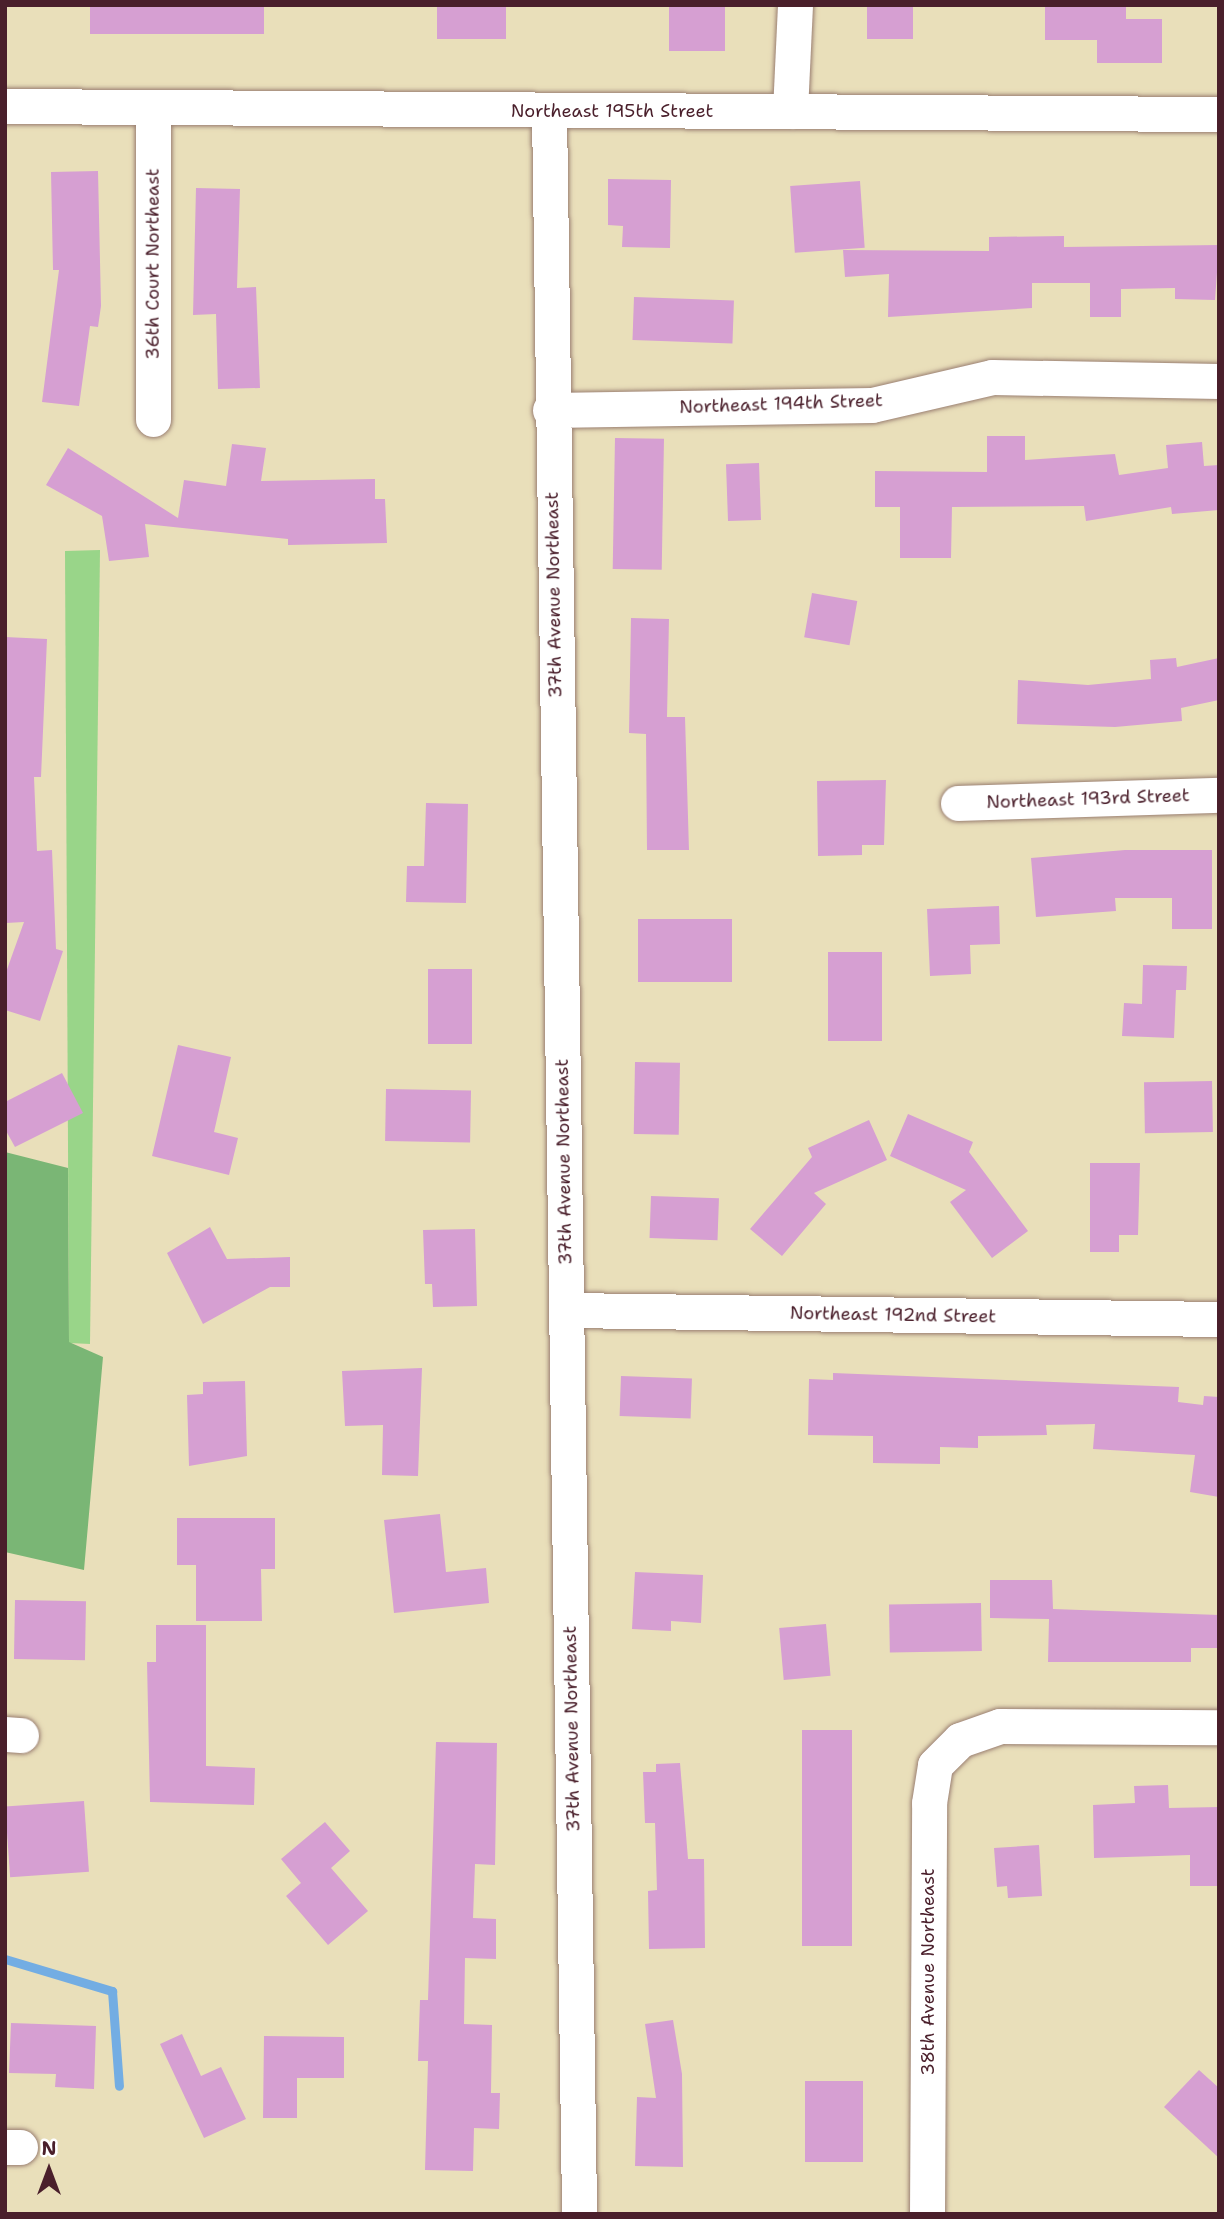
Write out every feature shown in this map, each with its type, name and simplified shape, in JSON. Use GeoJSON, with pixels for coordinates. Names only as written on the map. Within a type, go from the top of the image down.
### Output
{"type":"FeatureCollection","features":[{"type":"Feature","properties":{"kind":"street"},"geometry":{"type":"LineString","coordinates":[[790,111],[794,5]]}},
{"type":"Feature","properties":{"kind":"street","name":"Northeast 195th Street"},"geometry":{"type":"LineString","coordinates":[[5,106],[1219,114]]}},
{"type":"Feature","properties":{"kind":"street","name":"36th Court Northeast"},"geometry":{"type":"LineString","coordinates":[[152,108],[152,419]]}},
{"type":"Feature","properties":{"kind":"street","name":"37th Avenue Northeast"},"geometry":{"type":"LineString","coordinates":[[549,111],[550,410],[579,2214]]}},
{"type":"Feature","properties":{"kind":"street","name":"Northeast 194th Street"},"geometry":{"type":"LineString","coordinates":[[550,410],[872,405],[992,377],[1219,381]]}},
{"type":"Feature","properties":{"kind":"street","name":"Northeast 193rd Street"},"geometry":{"type":"LineString","coordinates":[[958,803],[1219,795]]}},
{"type":"Feature","properties":{"kind":"street","name":"Northeast 192nd Street"},"geometry":{"type":"LineString","coordinates":[[566,1310],[1219,1320]]}},
{"type":"Feature","properties":{"kind":"street","name":"38th Avenue Northeast"},"geometry":{"type":"LineString","coordinates":[[927,2214],[929,1803],[936,1765],[960,1740],[1000,1726],[1219,1727]]}},
{"type":"Feature","properties":{"kind":"green space"},"geometry":{"type":"Polygon","coordinates":[[[100,550],[90,1344],[69,1343],[65,551],[100,550]]]}},
{"type":"Feature","properties":{"kind":"green space"},"geometry":{"type":"Polygon","coordinates":[[[5,1152],[68,1168],[69,1342],[103,1357],[84,1570],[5,1552],[5,1152]]]}},
{"type":"Feature","properties":{"kind":"building"},"geometry":{"type":"Polygon","coordinates":[[[90,5],[264,5],[264,34],[90,34],[90,5]]]}},
{"type":"Feature","properties":{"kind":"building"},"geometry":{"type":"Polygon","coordinates":[[[437,5],[506,5],[506,39],[437,39],[437,5]]]}},
{"type":"Feature","properties":{"kind":"building"},"geometry":{"type":"Polygon","coordinates":[[[669,5],[725,5],[725,51],[669,51],[669,5]]]}},
{"type":"Feature","properties":{"kind":"building"},"geometry":{"type":"Polygon","coordinates":[[[867,5],[913,5],[913,39],[867,39],[867,5]]]}},
{"type":"Feature","properties":{"kind":"building"},"geometry":{"type":"Polygon","coordinates":[[[1045,5],[1126,5],[1126,19],[1162,19],[1162,63],[1097,63],[1097,40],[1045,40],[1045,5]]]}},
{"type":"Feature","properties":{"kind":"building"},"geometry":{"type":"Polygon","coordinates":[[[98,171],[101,306],[98,327],[90,326],[79,406],[42,402],[59,270],[53,270],[51,172],[98,171]]]}},
{"type":"Feature","properties":{"kind":"building"},"geometry":{"type":"Polygon","coordinates":[[[608,179],[671,180],[670,248],[622,247],[623,226],[608,225],[608,179]]]}},
{"type":"Feature","properties":{"kind":"building"},"geometry":{"type":"Polygon","coordinates":[[[860,181],[865,248],[795,253],[790,186],[860,181]]]}},
{"type":"Feature","properties":{"kind":"building"},"geometry":{"type":"Polygon","coordinates":[[[196,188],[240,189],[237,288],[256,287],[260,388],[218,389],[216,314],[193,315],[196,188]]]}},
{"type":"Feature","properties":{"kind":"building"},"geometry":{"type":"Polygon","coordinates":[[[1064,236],[1064,247],[1219,245],[1215,300],[1175,299],[1175,288],[1121,289],[1121,317],[1090,317],[1090,283],[1032,283],[1032,308],[888,317],[889,274],[845,277],[843,250],[989,251],[989,237],[1064,236]]]}},
{"type":"Feature","properties":{"kind":"building"},"geometry":{"type":"Polygon","coordinates":[[[634,297],[734,300],[732,343],[632,340],[634,297]]]}},
{"type":"Feature","properties":{"kind":"building"},"geometry":{"type":"Polygon","coordinates":[[[987,436],[1025,436],[1025,460],[1115,454],[1119,475],[1168,468],[1166,445],[1202,442],[1204,466],[1219,465],[1219,510],[1172,514],[1171,507],[1086,521],[1084,506],[952,507],[951,558],[900,558],[900,507],[875,507],[875,471],[987,472],[987,436]]]}},
{"type":"Feature","properties":{"kind":"building"},"geometry":{"type":"Polygon","coordinates":[[[615,438],[664,439],[662,570],[613,569],[615,438]]]}},
{"type":"Feature","properties":{"kind":"building"},"geometry":{"type":"Polygon","coordinates":[[[232,444],[266,448],[261,481],[375,479],[375,499],[385,499],[387,543],[288,545],[288,539],[145,524],[149,557],[109,561],[102,516],[46,485],[68,448],[178,518],[184,480],[226,486],[232,444]]]}},
{"type":"Feature","properties":{"kind":"building"},"geometry":{"type":"Polygon","coordinates":[[[759,463],[761,520],[728,521],[726,464],[759,463]]]}},
{"type":"Feature","properties":{"kind":"building"},"geometry":{"type":"Polygon","coordinates":[[[812,593],[857,601],[849,645],[804,637],[812,593]]]}},
{"type":"Feature","properties":{"kind":"building"},"geometry":{"type":"Polygon","coordinates":[[[631,618],[669,619],[667,717],[685,717],[689,850],[647,850],[646,734],[629,733],[631,618]]]}},
{"type":"Feature","properties":{"kind":"building"},"geometry":{"type":"Polygon","coordinates":[[[5,637],[47,639],[41,777],[34,777],[37,851],[52,850],[56,949],[63,951],[40,1021],[5,1010],[5,975],[24,922],[6,923],[5,637]]]}},
{"type":"Feature","properties":{"kind":"building"},"geometry":{"type":"Polygon","coordinates":[[[1176,658],[1177,667],[1219,658],[1219,700],[1181,708],[1182,721],[1115,727],[1017,724],[1018,680],[1088,685],[1151,679],[1150,660],[1176,658]]]}},
{"type":"Feature","properties":{"kind":"building"},"geometry":{"type":"Polygon","coordinates":[[[886,780],[884,845],[862,845],[862,855],[818,856],[817,781],[886,780]]]}},
{"type":"Feature","properties":{"kind":"building"},"geometry":{"type":"Polygon","coordinates":[[[426,803],[468,804],[466,903],[406,902],[407,866],[424,866],[426,803]]]}},
{"type":"Feature","properties":{"kind":"building"},"geometry":{"type":"Polygon","coordinates":[[[1125,850],[1212,850],[1212,929],[1172,929],[1172,898],[1115,898],[1116,911],[1036,917],[1031,858],[1125,850]]]}},
{"type":"Feature","properties":{"kind":"building"},"geometry":{"type":"Polygon","coordinates":[[[999,906],[1000,944],[970,945],[971,974],[930,976],[927,909],[999,906]]]}},
{"type":"Feature","properties":{"kind":"building"},"geometry":{"type":"Polygon","coordinates":[[[638,919],[732,919],[732,982],[638,982],[638,919]]]}},
{"type":"Feature","properties":{"kind":"building"},"geometry":{"type":"Polygon","coordinates":[[[828,952],[882,952],[882,1041],[828,1041],[828,952]]]}},
{"type":"Feature","properties":{"kind":"building"},"geometry":{"type":"Polygon","coordinates":[[[1143,965],[1187,966],[1186,990],[1176,990],[1174,1038],[1122,1036],[1124,1003],[1142,1004],[1143,965]]]}},
{"type":"Feature","properties":{"kind":"building"},"geometry":{"type":"Polygon","coordinates":[[[428,969],[472,969],[472,1044],[428,1044],[428,969]]]}},
{"type":"Feature","properties":{"kind":"building"},"geometry":{"type":"Polygon","coordinates":[[[178,1045],[231,1057],[214,1132],[238,1138],[229,1175],[152,1156],[178,1045]]]}},
{"type":"Feature","properties":{"kind":"building"},"geometry":{"type":"Polygon","coordinates":[[[635,1062],[680,1063],[679,1135],[634,1134],[635,1062]]]}},
{"type":"Feature","properties":{"kind":"building"},"geometry":{"type":"Polygon","coordinates":[[[62,1073],[83,1113],[15,1147],[5,1129],[5,1102],[62,1073]]]}},
{"type":"Feature","properties":{"kind":"building"},"geometry":{"type":"Polygon","coordinates":[[[1212,1081],[1213,1132],[1145,1133],[1144,1082],[1212,1081]]]}},
{"type":"Feature","properties":{"kind":"building"},"geometry":{"type":"Polygon","coordinates":[[[386,1089],[471,1090],[470,1142],[385,1141],[386,1089]]]}},
{"type":"Feature","properties":{"kind":"building"},"geometry":{"type":"Polygon","coordinates":[[[908,1114],[973,1142],[969,1152],[1028,1231],[992,1258],[950,1202],[966,1190],[890,1156],[908,1114]]]}},
{"type":"Feature","properties":{"kind":"building"},"geometry":{"type":"Polygon","coordinates":[[[869,1120],[887,1160],[814,1193],[826,1204],[782,1256],[750,1229],[812,1157],[808,1148],[869,1120]]]}},
{"type":"Feature","properties":{"kind":"building"},"geometry":{"type":"Polygon","coordinates":[[[1090,1163],[1140,1163],[1138,1235],[1119,1235],[1119,1252],[1090,1252],[1090,1163]]]}},
{"type":"Feature","properties":{"kind":"building"},"geometry":{"type":"Polygon","coordinates":[[[651,1196],[719,1198],[717,1240],[650,1238],[651,1196]]]}},
{"type":"Feature","properties":{"kind":"building"},"geometry":{"type":"Polygon","coordinates":[[[210,1227],[227,1259],[290,1257],[290,1287],[270,1287],[203,1324],[167,1253],[210,1227]]]}},
{"type":"Feature","properties":{"kind":"building"},"geometry":{"type":"Polygon","coordinates":[[[475,1229],[477,1306],[433,1307],[432,1284],[425,1284],[423,1230],[475,1229]]]}},
{"type":"Feature","properties":{"kind":"building"},"geometry":{"type":"Polygon","coordinates":[[[422,1368],[418,1476],[382,1475],[383,1425],[345,1426],[342,1371],[422,1368]]]}},
{"type":"Feature","properties":{"kind":"building"},"geometry":{"type":"Polygon","coordinates":[[[833,1373],[1179,1387],[1178,1402],[1203,1405],[1204,1396],[1219,1397],[1219,1497],[1190,1492],[1195,1455],[1093,1449],[1095,1424],[1046,1425],[1047,1435],[978,1436],[978,1448],[940,1447],[940,1464],[873,1463],[873,1436],[808,1435],[809,1379],[833,1380],[833,1373]]]}},
{"type":"Feature","properties":{"kind":"building"},"geometry":{"type":"Polygon","coordinates":[[[621,1376],[692,1378],[691,1418],[620,1416],[621,1376]]]}},
{"type":"Feature","properties":{"kind":"building"},"geometry":{"type":"Polygon","coordinates":[[[245,1381],[247,1456],[189,1466],[187,1395],[203,1394],[203,1382],[245,1381]]]}},
{"type":"Feature","properties":{"kind":"building"},"geometry":{"type":"Polygon","coordinates":[[[440,1514],[446,1572],[486,1568],[489,1603],[394,1613],[384,1520],[440,1514]]]}},
{"type":"Feature","properties":{"kind":"building"},"geometry":{"type":"Polygon","coordinates":[[[177,1518],[275,1518],[275,1569],[261,1569],[262,1621],[196,1621],[196,1565],[177,1565],[177,1518]]]}},
{"type":"Feature","properties":{"kind":"building"},"geometry":{"type":"Polygon","coordinates":[[[635,1572],[703,1575],[701,1623],[671,1621],[671,1631],[632,1629],[635,1572]]]}},
{"type":"Feature","properties":{"kind":"building"},"geometry":{"type":"Polygon","coordinates":[[[990,1580],[1052,1580],[1053,1609],[1219,1615],[1219,1648],[1191,1648],[1191,1662],[1048,1662],[1049,1619],[990,1618],[990,1580]]]}},
{"type":"Feature","properties":{"kind":"building"},"geometry":{"type":"Polygon","coordinates":[[[15,1600],[86,1601],[85,1660],[14,1659],[15,1600]]]}},
{"type":"Feature","properties":{"kind":"building"},"geometry":{"type":"Polygon","coordinates":[[[981,1603],[982,1651],[890,1653],[889,1605],[981,1603]]]}},
{"type":"Feature","properties":{"kind":"building"},"geometry":{"type":"Polygon","coordinates":[[[826,1624],[831,1676],[784,1680],[779,1628],[826,1624]]]}},
{"type":"Feature","properties":{"kind":"building"},"geometry":{"type":"Polygon","coordinates":[[[156,1625],[206,1625],[206,1766],[255,1768],[254,1805],[150,1802],[147,1662],[156,1662],[156,1625]]]}},
{"type":"Feature","properties":{"kind":"building"},"geometry":{"type":"Polygon","coordinates":[[[802,1730],[852,1730],[852,1946],[802,1946],[802,1730]]]}},
{"type":"Feature","properties":{"kind":"building"},"geometry":{"type":"Polygon","coordinates":[[[436,1742],[497,1743],[495,1865],[475,1864],[473,1918],[496,1919],[496,1959],[465,1958],[464,2024],[492,2025],[491,2093],[500,2093],[499,2129],[474,2128],[473,2171],[425,2170],[428,2061],[418,2061],[420,2000],[428,2000],[436,1742]]]}},
{"type":"Feature","properties":{"kind":"building"},"geometry":{"type":"Polygon","coordinates":[[[680,1763],[688,1859],[704,1859],[705,1948],[649,1949],[648,1891],[657,1890],[655,1823],[645,1823],[643,1772],[656,1772],[656,1764],[680,1763]]]}},
{"type":"Feature","properties":{"kind":"building"},"geometry":{"type":"Polygon","coordinates":[[[1168,1785],[1169,1808],[1219,1807],[1219,1886],[1190,1886],[1190,1855],[1094,1858],[1093,1805],[1135,1803],[1134,1786],[1168,1785]]]}},
{"type":"Feature","properties":{"kind":"building"},"geometry":{"type":"Polygon","coordinates":[[[84,1801],[89,1872],[10,1877],[5,1807],[84,1801]]]}},
{"type":"Feature","properties":{"kind":"building"},"geometry":{"type":"Polygon","coordinates":[[[325,1822],[350,1851],[331,1868],[368,1911],[328,1945],[286,1896],[301,1883],[281,1859],[325,1822]]]}},
{"type":"Feature","properties":{"kind":"building"},"geometry":{"type":"Polygon","coordinates":[[[1039,1845],[1042,1896],[1008,1898],[1007,1886],[997,1887],[994,1848],[1039,1845]]]}},
{"type":"Feature","properties":{"kind":"building"},"geometry":{"type":"Polygon","coordinates":[[[673,2020],[682,2074],[683,2167],[635,2166],[637,2097],[656,2098],[645,2024],[673,2020]]]}},
{"type":"Feature","properties":{"kind":"building"},"geometry":{"type":"Polygon","coordinates":[[[11,2023],[96,2026],[94,2089],[55,2087],[56,2074],[9,2073],[11,2023]]]}},
{"type":"Feature","properties":{"kind":"building"},"geometry":{"type":"Polygon","coordinates":[[[182,2034],[201,2076],[221,2067],[246,2119],[204,2138],[160,2044],[182,2034]]]}},
{"type":"Feature","properties":{"kind":"building"},"geometry":{"type":"Polygon","coordinates":[[[264,2036],[344,2037],[344,2078],[297,2078],[297,2118],[263,2118],[264,2036]]]}},
{"type":"Feature","properties":{"kind":"building"},"geometry":{"type":"Polygon","coordinates":[[[1199,2070],[1219,2088],[1219,2158],[1164,2107],[1199,2070]]]}},
{"type":"Feature","properties":{"kind":"building"},"geometry":{"type":"Polygon","coordinates":[[[805,2081],[863,2081],[863,2162],[805,2162],[805,2081]]]}},
{"type":"Feature","properties":{"kind":"waterway"},"geometry":{"type":"LineString","coordinates":[[5,1959],[112,1991],[119,2086]]}}]}
